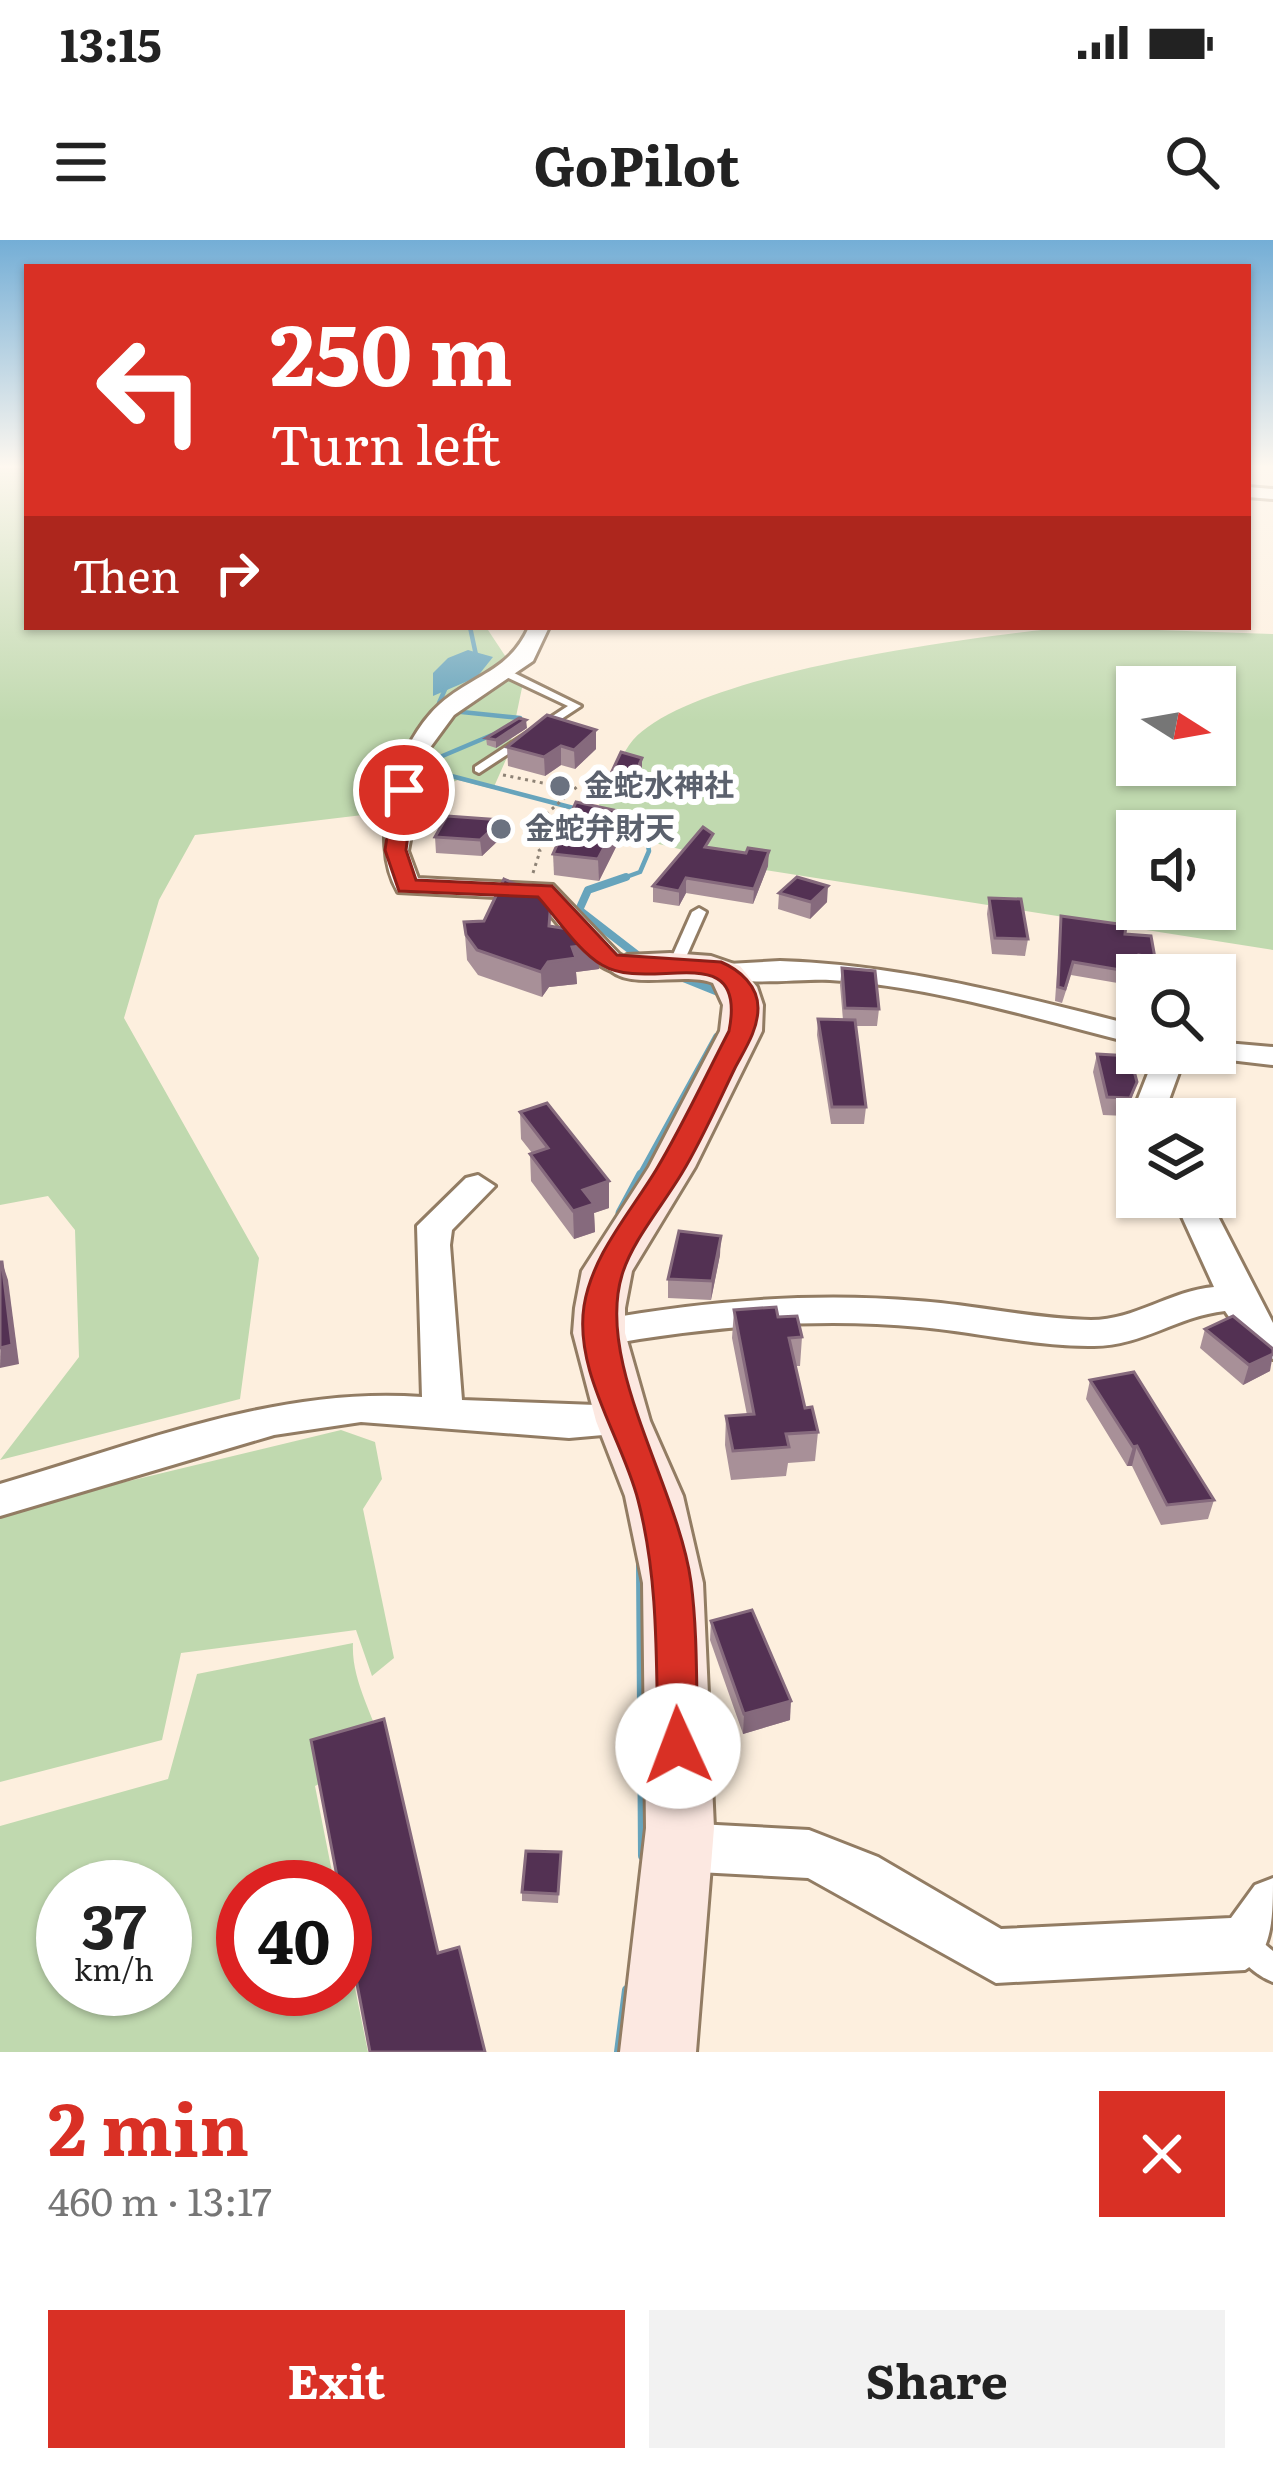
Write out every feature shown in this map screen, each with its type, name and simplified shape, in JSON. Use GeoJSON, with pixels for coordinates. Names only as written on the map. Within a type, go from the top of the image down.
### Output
{"type":"FeatureCollection","features":[{"type":"Feature","properties":{"kind":"street"},"geometry":{"type":"LineString","coordinates":[[538,630],[526,657],[446,710],[415,753],[395,850],[407,886],[544,891],[609,960],[627,967],[675,966],[728,973],[786,966],[892,979],[1116,1030]]}},
{"type":"Feature","properties":{"kind":"street"},"geometry":{"type":"LineString","coordinates":[[658,2052],[679,1847],[673,1582],[654,1496],[623,1421],[598,1333],[608,1271],[672,1167],[741,1031],[746,1006],[741,988],[728,973]]}},
{"type":"Feature","properties":{"kind":"street"},"geometry":{"type":"LineString","coordinates":[[1236,1053],[1273,1056]]}},
{"type":"Feature","properties":{"kind":"street"},"geometry":{"type":"LineString","coordinates":[[443,1413],[432,1245],[435,1226],[478,1186]]}},
{"type":"Feature","properties":{"kind":"street"},"geometry":{"type":"LineString","coordinates":[[1208,1218],[1234,1298],[1273,1345]]}},
{"type":"Feature","properties":{"kind":"street"},"geometry":{"type":"LineString","coordinates":[[598,1333],[706,1314],[914,1313],[1091,1333],[1129,1330],[1191,1302],[1234,1298]]}},
{"type":"Feature","properties":{"kind":"street"},"geometry":{"type":"LineString","coordinates":[[0,1500],[274,1420],[361,1407],[623,1421]]}},
{"type":"Feature","properties":{"kind":"street"},"geometry":{"type":"LineString","coordinates":[[679,1847],[808,1854],[860,1874],[996,1956],[1264,1938]]}},
{"type":"Feature","properties":{"kind":"lane"},"geometry":{"type":"LineString","coordinates":[[479,769],[577,706],[504,672]]}},
{"type":"Feature","properties":{"kind":"lane"},"geometry":{"type":"LineString","coordinates":[[675,966],[699,912]]}},
{"type":"Feature","properties":{"kind":"path"},"geometry":{"type":"LineString","coordinates":[[479,769],[573,789]]}},
{"type":"Feature","properties":{"kind":"path"},"geometry":{"type":"LineString","coordinates":[[527,890],[540,851],[525,833],[589,776]]}},
{"type":"Feature","properties":{"kind":"path"},"geometry":{"type":"LineString","coordinates":[[538,822],[566,826]]}},
{"type":"Feature","properties":{"kind":"green space"},"geometry":{"type":"Polygon","coordinates":[[[0,553],[24,553],[24,630],[488,630],[523,683],[508,755],[493,789],[458,780],[371,814],[195,835],[159,900],[124,1018],[259,1258],[240,1399],[0,1460],[79,1357],[75,1230],[48,1196],[0,1205],[0,553]]]}},
{"type":"Feature","properties":{"kind":"green space"},"geometry":{"type":"Polygon","coordinates":[[[1040,630],[1273,634],[1273,950],[1146,930],[1236,930],[1236,810],[1116,810],[1116,925],[765,870],[618,834],[599,805],[633,740],[665,716],[714,695],[840,661],[1040,630]]]}},
{"type":"Feature","properties":{"kind":"green space"},"geometry":{"type":"Polygon","coordinates":[[[341,1430],[375,1442],[382,1479],[363,1509],[394,1658],[372,1676],[356,1630],[181,1653],[162,1740],[0,1782],[0,1512],[341,1430]]]}},
{"type":"Feature","properties":{"kind":"green space"},"geometry":{"type":"Polygon","coordinates":[[[353,1643],[359,1684],[384,1753],[315,1786],[330,1860],[216,1860],[216,2016],[361,2016],[368,2052],[0,2052],[0,1826],[168,1779],[197,1674],[353,1643]]]}},
{"type":"Feature","properties":{"kind":"water"},"geometry":{"type":"Polygon","coordinates":[[[468,650],[493,657],[477,677],[433,696],[433,673],[448,658],[468,650]]]}},
{"type":"Feature","properties":{"kind":"building"},"geometry":{"type":"Polygon","coordinates":[[[547,715],[596,730],[574,750],[561,746],[544,757],[507,747],[547,715]]]}},
{"type":"Feature","properties":{"kind":"building"},"geometry":{"type":"Polygon","coordinates":[[[519,718],[526,720],[496,740],[486,738],[519,718]]]}},
{"type":"Feature","properties":{"kind":"building"},"geometry":{"type":"Polygon","coordinates":[[[621,752],[642,758],[629,788],[607,782],[621,752]]]}},
{"type":"Feature","properties":{"kind":"building"},"geometry":{"type":"Polygon","coordinates":[[[576,802],[623,812],[598,859],[553,854],[576,802]]]}},
{"type":"Feature","properties":{"kind":"building"},"geometry":{"type":"Polygon","coordinates":[[[447,816],[502,820],[480,840],[435,837],[447,816]]]}},
{"type":"Feature","properties":{"kind":"building"},"geometry":{"type":"Polygon","coordinates":[[[703,827],[713,834],[705,847],[769,851],[754,889],[686,878],[679,891],[653,886],[703,827]]]}},
{"type":"Feature","properties":{"kind":"building"},"geometry":{"type":"Polygon","coordinates":[[[797,877],[828,886],[811,902],[779,893],[797,877]]]}},
{"type":"Feature","properties":{"kind":"building"},"geometry":{"type":"Polygon","coordinates":[[[504,879],[551,900],[549,926],[581,931],[598,944],[572,947],[576,958],[548,962],[541,972],[477,950],[466,935],[464,922],[484,921],[504,879]]]}},
{"type":"Feature","properties":{"kind":"building"},"geometry":{"type":"Polygon","coordinates":[[[989,898],[1021,899],[1028,939],[995,938],[989,898]]]}},
{"type":"Feature","properties":{"kind":"building"},"geometry":{"type":"Polygon","coordinates":[[[1061,916],[1116,924],[1116,930],[1125,930],[1125,934],[1151,936],[1154,954],[1116,954],[1116,969],[1073,962],[1065,989],[1058,987],[1061,916]]]}},
{"type":"Feature","properties":{"kind":"building"},"geometry":{"type":"Polygon","coordinates":[[[842,968],[875,971],[879,1009],[845,1008],[842,968]]]}},
{"type":"Feature","properties":{"kind":"building"},"geometry":{"type":"Polygon","coordinates":[[[818,1019],[855,1020],[866,1107],[832,1107],[818,1019]]]}},
{"type":"Feature","properties":{"kind":"building"},"geometry":{"type":"Polygon","coordinates":[[[1097,1054],[1116,1055],[1116,1074],[1135,1074],[1137,1082],[1130,1098],[1107,1097],[1097,1054]]]}},
{"type":"Feature","properties":{"kind":"building"},"geometry":{"type":"Polygon","coordinates":[[[547,1103],[609,1181],[583,1190],[594,1204],[573,1211],[530,1154],[548,1148],[520,1112],[547,1103]]]}},
{"type":"Feature","properties":{"kind":"building"},"geometry":{"type":"Polygon","coordinates":[[[679,1231],[721,1236],[712,1281],[668,1279],[679,1231]]]}},
{"type":"Feature","properties":{"kind":"building"},"geometry":{"type":"Polygon","coordinates":[[[0,1262],[12,1345],[0,1348],[0,1262]]]}},
{"type":"Feature","properties":{"kind":"building"},"geometry":{"type":"Polygon","coordinates":[[[776,1307],[778,1317],[797,1316],[802,1337],[789,1338],[805,1408],[812,1407],[818,1432],[786,1434],[789,1447],[733,1451],[726,1416],[754,1414],[734,1310],[776,1307]]]}},
{"type":"Feature","properties":{"kind":"building"},"geometry":{"type":"Polygon","coordinates":[[[1233,1316],[1273,1349],[1273,1354],[1249,1365],[1205,1329],[1233,1316]]]}},
{"type":"Feature","properties":{"kind":"building"},"geometry":{"type":"Polygon","coordinates":[[[1134,1372],[1214,1500],[1167,1505],[1137,1446],[1133,1447],[1090,1380],[1134,1372]]]}},
{"type":"Feature","properties":{"kind":"building"},"geometry":{"type":"Polygon","coordinates":[[[752,1610],[791,1701],[744,1714],[711,1621],[752,1610]]]}},
{"type":"Feature","properties":{"kind":"building"},"geometry":{"type":"Polygon","coordinates":[[[384,1719],[438,1953],[459,1947],[485,2052],[370,2052],[363,2016],[372,2016],[372,1860],[334,1860],[311,1740],[384,1719]]]}},
{"type":"Feature","properties":{"kind":"building"},"geometry":{"type":"Polygon","coordinates":[[[526,1851],[561,1852],[558,1894],[522,1892],[526,1851]]]}},
{"type":"Feature","properties":{"kind":"waterway"},"geometry":{"type":"LineString","coordinates":[[471,630],[476,655]]}},
{"type":"Feature","properties":{"kind":"waterway"},"geometry":{"type":"LineString","coordinates":[[439,703],[446,687]]}},
{"type":"Feature","properties":{"kind":"waterway"},"geometry":{"type":"LineString","coordinates":[[452,711],[520,718],[517,724]]}},
{"type":"Feature","properties":{"kind":"waterway"},"geometry":{"type":"LineString","coordinates":[[492,735],[440,757],[440,773],[581,810]]}},
{"type":"Feature","properties":{"kind":"waterway"},"geometry":{"type":"LineString","coordinates":[[613,817],[644,824],[649,851],[640,872],[618,880]]}},
{"type":"Feature","properties":{"kind":"waterway"},"geometry":{"type":"LineString","coordinates":[[626,877],[588,890],[579,910],[641,958]]}},
{"type":"Feature","properties":{"kind":"waterway"},"geometry":{"type":"LineString","coordinates":[[676,975],[723,994]]}},
{"type":"Feature","properties":{"kind":"waterway"},"geometry":{"type":"LineString","coordinates":[[640,1177],[717,1037]]}},
{"type":"Feature","properties":{"kind":"waterway"},"geometry":{"type":"LineString","coordinates":[[620,1213],[641,1174]]}},
{"type":"Feature","properties":{"kind":"waterway"},"geometry":{"type":"LineString","coordinates":[[641,1565],[643,1856]]}},
{"type":"Feature","properties":{"kind":"waterway"},"geometry":{"type":"LineString","coordinates":[[619,2052],[627,1990]]}},
{"type":"Feature","properties":{"kind":"place","name":"金蛇水神社"},"geometry":{"type":"Point","coordinates":[560,786]}},
{"type":"Feature","properties":{"kind":"place","name":"金蛇弁財天"},"geometry":{"type":"Point","coordinates":[501,829]}},
{"type":"Feature","properties":{"kind":"route"},"geometry":{"type":"LineString","coordinates":[[404,790],[395,850],[407,886],[544,891],[609,960],[627,967],[712,967],[728,973],[741,988],[746,1006],[741,1031],[689,1125],[672,1167],[608,1271],[599,1308],[598,1333],[609,1357],[623,1421],[654,1496],[673,1582],[678,1746]]}}]}
